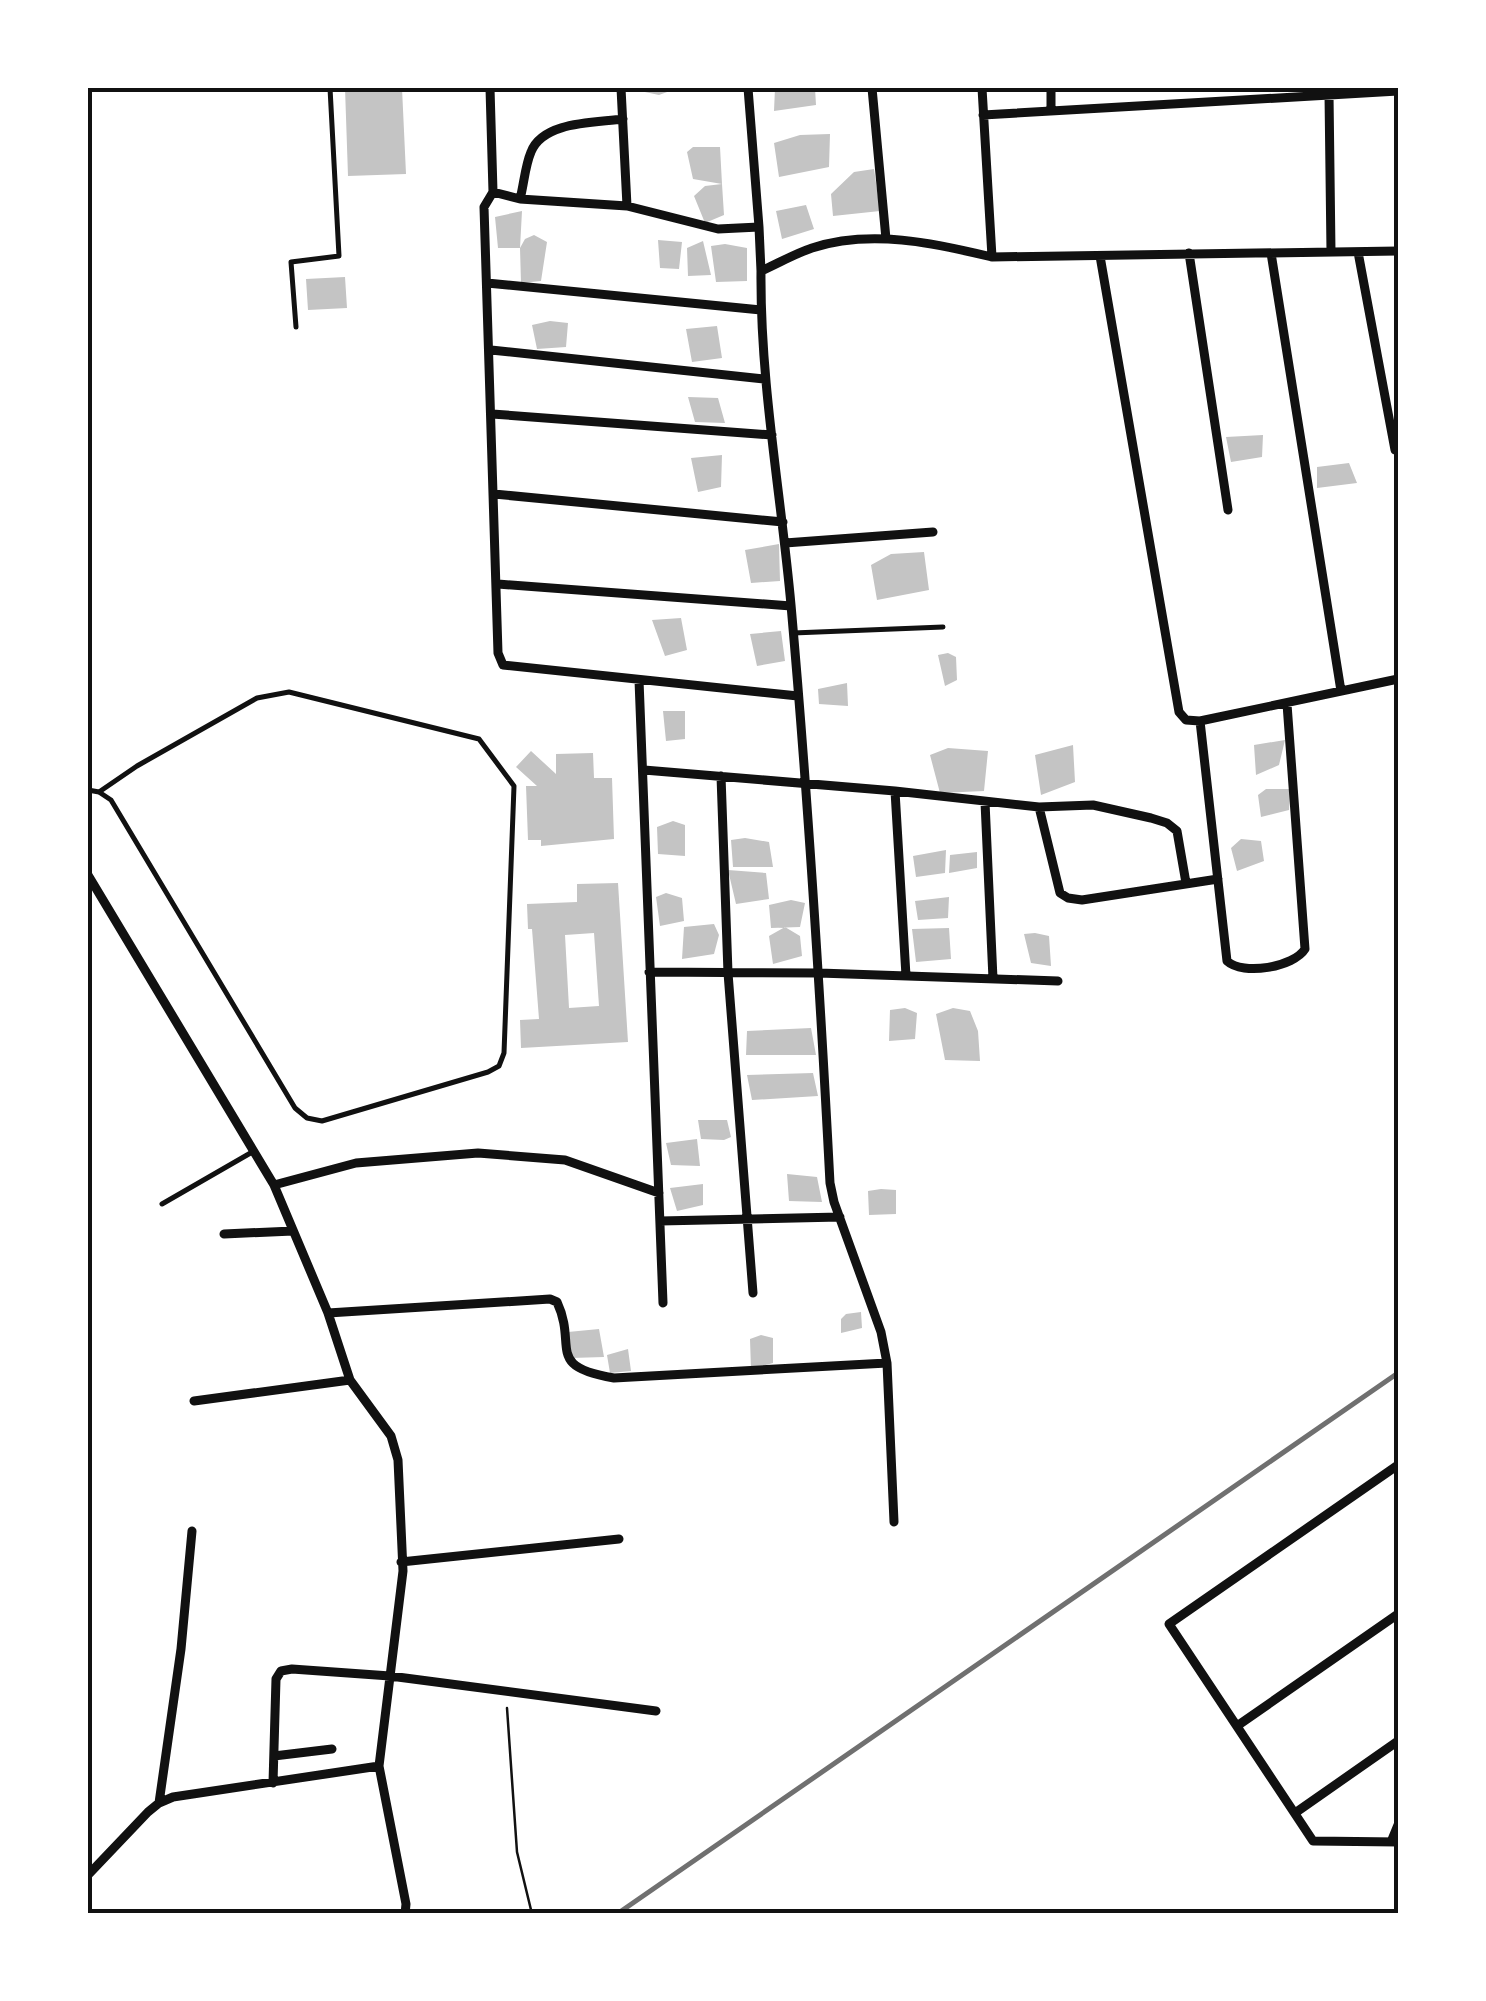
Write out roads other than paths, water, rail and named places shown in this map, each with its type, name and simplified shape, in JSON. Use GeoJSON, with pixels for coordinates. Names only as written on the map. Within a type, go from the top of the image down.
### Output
{"type":"FeatureCollection","features":[{"type":"Feature","properties":{"kind":"street"},"geometry":{"type":"LineString","coordinates":[[490,88],[493,192],[484,207],[498,654],[503,665],[798,696]]}},
{"type":"Feature","properties":{"kind":"street"},"geometry":{"type":"LineString","coordinates":[[621,88],[627,206]]}},
{"type":"Feature","properties":{"kind":"street"},"geometry":{"type":"LineString","coordinates":[[748,88],[760,227],[764,380],[791,606],[819,973],[830,1183],[881,1332],[887,1363],[894,1522]]}},
{"type":"Feature","properties":{"kind":"street"},"geometry":{"type":"LineString","coordinates":[[872,88],[886,239]]}},
{"type":"Feature","properties":{"kind":"street"},"geometry":{"type":"LineString","coordinates":[[982,88],[992,257]]}},
{"type":"Feature","properties":{"kind":"street"},"geometry":{"type":"LineString","coordinates":[[1051,88],[1052,111]]}},
{"type":"Feature","properties":{"kind":"street"},"geometry":{"type":"LineString","coordinates":[[983,114],[1398,91]]}},
{"type":"Feature","properties":{"kind":"street"},"geometry":{"type":"LineString","coordinates":[[1329,94],[1331,252]]}},
{"type":"Feature","properties":{"kind":"street"},"geometry":{"type":"LineString","coordinates":[[520,198],[536,142],[560,128],[623,119]]}},
{"type":"Feature","properties":{"kind":"street"},"geometry":{"type":"LineString","coordinates":[[493,192],[520,198],[627,206],[718,229],[760,227]]}},
{"type":"Feature","properties":{"kind":"street"},"geometry":{"type":"LineString","coordinates":[[761,271],[810,249],[846,240],[886,239],[992,257],[1398,251]]}},
{"type":"Feature","properties":{"kind":"street"},"geometry":{"type":"LineString","coordinates":[[1358,252],[1395,450]]}},
{"type":"Feature","properties":{"kind":"street"},"geometry":{"type":"LineString","coordinates":[[1188,253],[1228,510]]}},
{"type":"Feature","properties":{"kind":"street"},"geometry":{"type":"LineString","coordinates":[[1271,253],[1341,691]]}},
{"type":"Feature","properties":{"kind":"street"},"geometry":{"type":"LineString","coordinates":[[1100,256],[1178,712],[1186,720],[1200,721],[1398,679]]}},
{"type":"Feature","properties":{"kind":"street"},"geometry":{"type":"LineString","coordinates":[[486,283],[760,310]]}},
{"type":"Feature","properties":{"kind":"street"},"geometry":{"type":"LineString","coordinates":[[491,350],[764,380]]}},
{"type":"Feature","properties":{"kind":"street"},"geometry":{"type":"LineString","coordinates":[[492,414],[772,435]]}},
{"type":"Feature","properties":{"kind":"street"},"geometry":{"type":"LineString","coordinates":[[494,494],[782,522]]}},
{"type":"Feature","properties":{"kind":"street"},"geometry":{"type":"LineString","coordinates":[[785,543],[933,532]]}},
{"type":"Feature","properties":{"kind":"street"},"geometry":{"type":"LineString","coordinates":[[498,584],[791,606]]}},
{"type":"Feature","properties":{"kind":"street"},"geometry":{"type":"LineString","coordinates":[[638,680],[663,1303]]}},
{"type":"Feature","properties":{"kind":"street"},"geometry":{"type":"LineString","coordinates":[[1200,721],[1228,961],[1243,969],[1300,958],[1305,949],[1286,704]]}},
{"type":"Feature","properties":{"kind":"street"},"geometry":{"type":"LineString","coordinates":[[644,770],[1040,808],[1093,805],[1167,823],[1176,831],[1180,843],[1186,883]]}},
{"type":"Feature","properties":{"kind":"street"},"geometry":{"type":"LineString","coordinates":[[722,776],[728,972],[753,1293]]}},
{"type":"Feature","properties":{"kind":"street"},"geometry":{"type":"LineString","coordinates":[[894,791],[906,976]]}},
{"type":"Feature","properties":{"kind":"street"},"geometry":{"type":"LineString","coordinates":[[985,802],[994,979]]}},
{"type":"Feature","properties":{"kind":"street"},"geometry":{"type":"LineString","coordinates":[[1040,808],[1060,893],[1068,898],[1082,900],[1218,879]]}},
{"type":"Feature","properties":{"kind":"street"},"geometry":{"type":"LineString","coordinates":[[88,875],[274,1185],[328,1314],[350,1380],[392,1436],[398,1460],[402,1590],[379,1766],[405,1914]]}},
{"type":"Feature","properties":{"kind":"street"},"geometry":{"type":"LineString","coordinates":[[649,972],[819,973],[1058,982]]}},
{"type":"Feature","properties":{"kind":"street"},"geometry":{"type":"LineString","coordinates":[[274,1185],[356,1162],[478,1154],[565,1160],[659,1193]]}},
{"type":"Feature","properties":{"kind":"street"},"geometry":{"type":"LineString","coordinates":[[660,1221],[840,1217]]}},
{"type":"Feature","properties":{"kind":"street"},"geometry":{"type":"LineString","coordinates":[[224,1234],[293,1231]]}},
{"type":"Feature","properties":{"kind":"street"},"geometry":{"type":"LineString","coordinates":[[328,1314],[550,1299],[557,1302],[560,1310],[565,1352],[571,1362],[591,1374],[614,1378],[887,1363]]}},
{"type":"Feature","properties":{"kind":"street"},"geometry":{"type":"LineString","coordinates":[[194,1400],[350,1380]]}},
{"type":"Feature","properties":{"kind":"street"},"geometry":{"type":"LineString","coordinates":[[1398,1466],[1169,1624],[1313,1841],[1395,1842],[1398,1825]]}},
{"type":"Feature","properties":{"kind":"street"},"geometry":{"type":"LineString","coordinates":[[158,1803],[192,1531]]}},
{"type":"Feature","properties":{"kind":"street"},"geometry":{"type":"LineString","coordinates":[[400,1562],[619,1539]]}},
{"type":"Feature","properties":{"kind":"street"},"geometry":{"type":"LineString","coordinates":[[1237,1726],[1398,1614]]}},
{"type":"Feature","properties":{"kind":"street"},"geometry":{"type":"LineString","coordinates":[[273,1783],[276,1679],[292,1669],[390,1676],[656,1711]]}},
{"type":"Feature","properties":{"kind":"street"},"geometry":{"type":"LineString","coordinates":[[1295,1813],[1398,1741]]}},
{"type":"Feature","properties":{"kind":"street"},"geometry":{"type":"LineString","coordinates":[[274,1756],[332,1749]]}},
{"type":"Feature","properties":{"kind":"street"},"geometry":{"type":"LineString","coordinates":[[88,1875],[158,1803],[173,1797],[379,1766]]}},
{"type":"Feature","properties":{"kind":"lane"},"geometry":{"type":"LineString","coordinates":[[296,327],[292,262],[340,256],[330,88]]}},
{"type":"Feature","properties":{"kind":"lane"},"geometry":{"type":"LineString","coordinates":[[793,632],[943,626]]}},
{"type":"Feature","properties":{"kind":"lane"},"geometry":{"type":"LineString","coordinates":[[88,790],[111,800],[295,1108],[306,1118],[322,1121],[499,1066],[504,1053],[514,786],[479,738],[289,692],[274,693],[257,698],[99,792]]}},
{"type":"Feature","properties":{"kind":"lane"},"geometry":{"type":"LineString","coordinates":[[162,1204],[254,1152]]}},
{"type":"Feature","properties":{"kind":"railway"},"geometry":{"type":"LineString","coordinates":[[617,1914],[1398,1373]]}}]}
